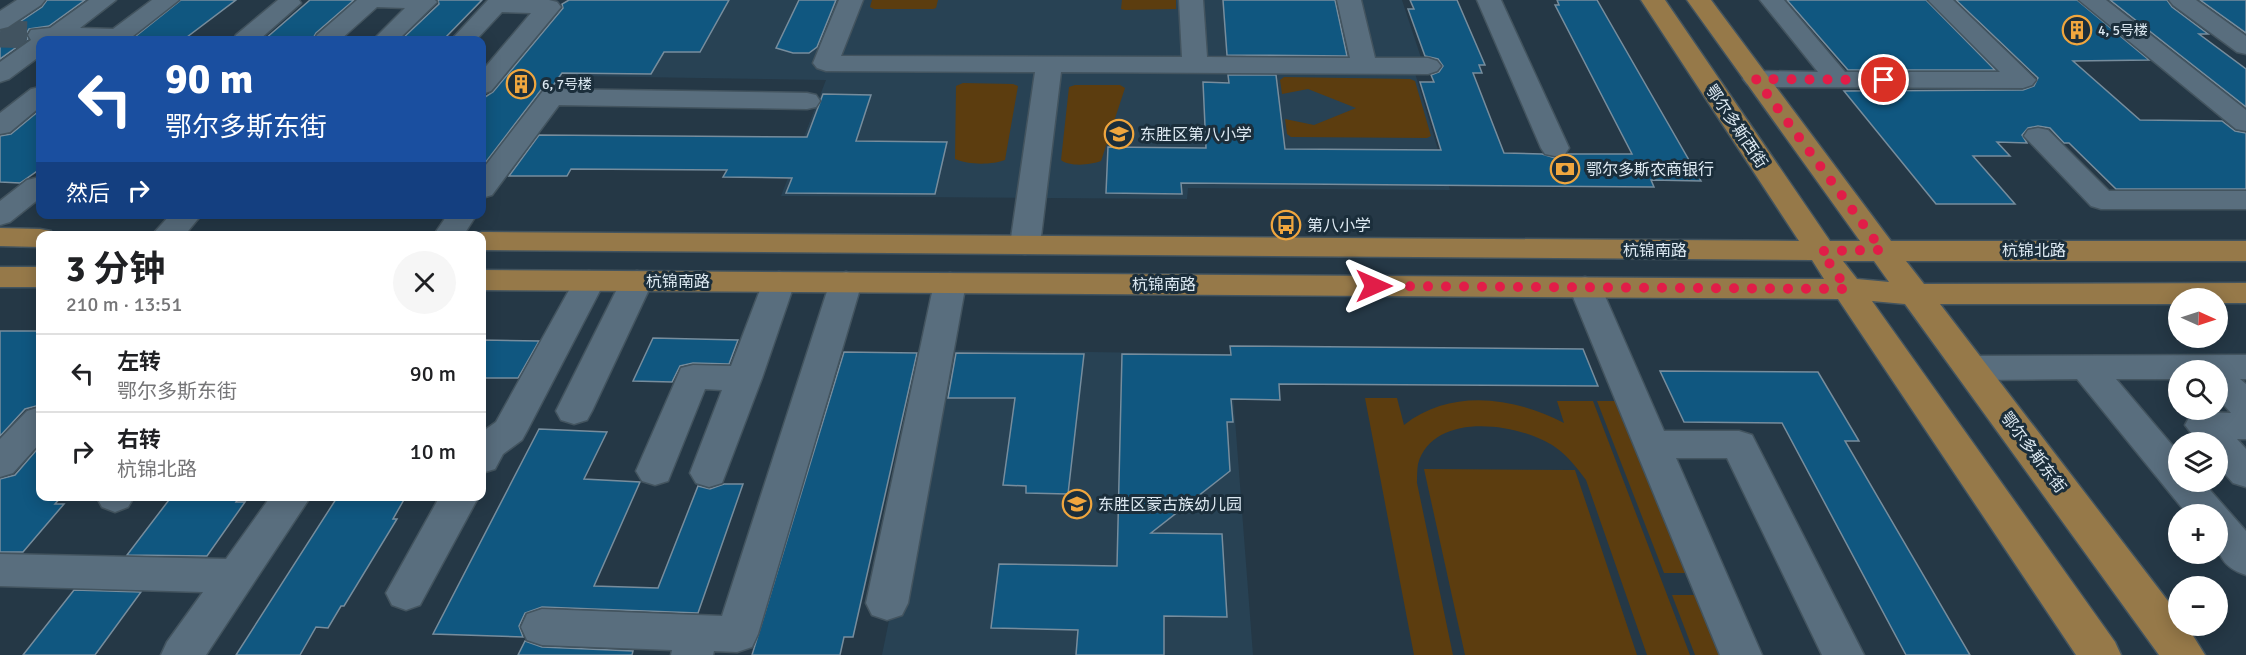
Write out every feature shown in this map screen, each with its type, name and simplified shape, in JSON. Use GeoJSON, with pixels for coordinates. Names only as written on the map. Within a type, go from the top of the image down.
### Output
{"type":"FeatureCollection","features":[{"type":"Feature","properties":{"kind":"main road","name":"鄂尔多斯西街"},"geometry":{"type":"LineString","coordinates":[[1653,0],[1821,251]]}},
{"type":"Feature","properties":{"kind":"main road"},"geometry":{"type":"LineString","coordinates":[[1699,0],[1882,250]]}},
{"type":"Feature","properties":{"kind":"main road"},"geometry":{"type":"LineString","coordinates":[[0,237],[36,238]]}},
{"type":"Feature","properties":{"kind":"main road","name":"杭锦南路"},"geometry":{"type":"LineString","coordinates":[[486,241],[1821,251]]}},
{"type":"Feature","properties":{"kind":"main road","name":"鄂尔多斯东街"},"geometry":{"type":"LineString","coordinates":[[1882,250],[2184,655]]}},
{"type":"Feature","properties":{"kind":"main road","name":"杭锦北路"},"geometry":{"type":"LineString","coordinates":[[1821,251],[2246,251]]}},
{"type":"Feature","properties":{"kind":"main road"},"geometry":{"type":"LineString","coordinates":[[1821,251],[2100,655]]}},
{"type":"Feature","properties":{"kind":"main road"},"geometry":{"type":"LineString","coordinates":[[0,277],[36,277]]}},
{"type":"Feature","properties":{"kind":"main road","name":"杭锦南路"},"geometry":{"type":"LineString","coordinates":[[486,280],[1847,289]]}},
{"type":"Feature","properties":{"kind":"main road"},"geometry":{"type":"LineString","coordinates":[[1847,289],[1917,294],[2246,293]]}},
{"type":"Feature","properties":{"kind":"lane"},"geometry":{"type":"LineString","coordinates":[[0,22],[33,0]]}},
{"type":"Feature","properties":{"kind":"lane"},"geometry":{"type":"LineString","coordinates":[[50,36],[104,0]]}},
{"type":"Feature","properties":{"kind":"lane"},"geometry":{"type":"LineString","coordinates":[[119,36],[167,0]]}},
{"type":"Feature","properties":{"kind":"lane"},"geometry":{"type":"LineString","coordinates":[[330,36],[371,0],[425,2],[389,36]]}},
{"type":"Feature","properties":{"kind":"lane"},"geometry":{"type":"LineString","coordinates":[[851,0],[826,63],[1428,66]]}},
{"type":"Feature","properties":{"kind":"lane"},"geometry":{"type":"LineString","coordinates":[[1191,0],[1195,65]]}},
{"type":"Feature","properties":{"kind":"lane"},"geometry":{"type":"LineString","coordinates":[[1349,0],[1364,65]]}},
{"type":"Feature","properties":{"kind":"lane"},"geometry":{"type":"LineString","coordinates":[[1489,0],[1555,148]]}},
{"type":"Feature","properties":{"kind":"lane"},"geometry":{"type":"LineString","coordinates":[[1772,0],[1838,79]]}},
{"type":"Feature","properties":{"kind":"lane"},"geometry":{"type":"LineString","coordinates":[[1756,79],[2023,80],[1940,0]]}},
{"type":"Feature","properties":{"kind":"lane"},"geometry":{"type":"LineString","coordinates":[[2091,0],[2246,123]]}},
{"type":"Feature","properties":{"kind":"lane"},"geometry":{"type":"LineString","coordinates":[[2181,0],[2246,47]]}},
{"type":"Feature","properties":{"kind":"lane"},"geometry":{"type":"LineString","coordinates":[[250,36],[289,3]]}},
{"type":"Feature","properties":{"kind":"lane"},"geometry":{"type":"LineString","coordinates":[[467,36],[496,5],[549,7],[486,81]]}},
{"type":"Feature","properties":{"kind":"lane"},"geometry":{"type":"LineString","coordinates":[[0,74],[36,47]]}},
{"type":"Feature","properties":{"kind":"lane"},"geometry":{"type":"LineString","coordinates":[[1025,245],[1049,64]]}},
{"type":"Feature","properties":{"kind":"lane"},"geometry":{"type":"LineString","coordinates":[[486,184],[552,97],[807,101]]}},
{"type":"Feature","properties":{"kind":"lane"},"geometry":{"type":"LineString","coordinates":[[0,126],[36,98]]}},
{"type":"Feature","properties":{"kind":"lane"},"geometry":{"type":"LineString","coordinates":[[2038,136],[2101,200],[2246,200]]}},
{"type":"Feature","properties":{"kind":"lane"},"geometry":{"type":"LineString","coordinates":[[0,216],[22,192]]}},
{"type":"Feature","properties":{"kind":"lane"},"geometry":{"type":"LineString","coordinates":[[171,231],[183,219]]}},
{"type":"Feature","properties":{"kind":"lane"},"geometry":{"type":"LineString","coordinates":[[486,451],[489,445],[509,431],[589,281]]}},
{"type":"Feature","properties":{"kind":"lane"},"geometry":{"type":"LineString","coordinates":[[574,411],[637,281]]}},
{"type":"Feature","properties":{"kind":"lane"},"geometry":{"type":"LineString","coordinates":[[709,472],[779,282]]}},
{"type":"Feature","properties":{"kind":"lane"},"geometry":{"type":"LineString","coordinates":[[542,627],[695,644],[736,634],[846,282]]}},
{"type":"Feature","properties":{"kind":"lane"},"geometry":{"type":"LineString","coordinates":[[887,603],[950,283]]}},
{"type":"Feature","properties":{"kind":"lane"},"geometry":{"type":"LineString","coordinates":[[1585,287],[1741,655]]}},
{"type":"Feature","properties":{"kind":"lane"},"geometry":{"type":"LineString","coordinates":[[2086,367],[2168,465]]}},
{"type":"Feature","properties":{"kind":"lane"},"geometry":{"type":"LineString","coordinates":[[1971,368],[2086,367],[2168,370]]}},
{"type":"Feature","properties":{"kind":"lane"},"geometry":{"type":"LineString","coordinates":[[2228,369],[2246,367]]}},
{"type":"Feature","properties":{"kind":"lane"},"geometry":{"type":"LineString","coordinates":[[655,471],[693,376],[745,378]]}},
{"type":"Feature","properties":{"kind":"lane"},"geometry":{"type":"LineString","coordinates":[[2228,387],[2246,406]]}},
{"type":"Feature","properties":{"kind":"lane"},"geometry":{"type":"LineString","coordinates":[[0,463],[36,424]]}},
{"type":"Feature","properties":{"kind":"lane"},"geometry":{"type":"LineString","coordinates":[[2246,426],[2204,425],[2246,473]]}},
{"type":"Feature","properties":{"kind":"lane"},"geometry":{"type":"LineString","coordinates":[[1652,444],[1739,445],[1843,655]]}},
{"type":"Feature","properties":{"kind":"lane"},"geometry":{"type":"LineString","coordinates":[[2190,492],[2200,504]]}},
{"type":"Feature","properties":{"kind":"lane"},"geometry":{"type":"LineString","coordinates":[[182,655],[289,501]]}},
{"type":"Feature","properties":{"kind":"lane"},"geometry":{"type":"LineString","coordinates":[[406,593],[457,501]]}},
{"type":"Feature","properties":{"kind":"lane"},"geometry":{"type":"LineString","coordinates":[[2228,537],[2246,559]]}},
{"type":"Feature","properties":{"kind":"lane"},"geometry":{"type":"LineString","coordinates":[[3,574],[237,576]]}},
{"type":"Feature","properties":{"kind":"shaded area","name":"东胜区第八小学"},"geometry":{"type":"Polygon","coordinates":[[[625,0],[1402,0],[1426,73],[1415,73],[1450,190],[1188,188],[1187,199],[781,196],[826,80],[575,76],[625,0]]]}},
{"type":"Feature","properties":{"kind":"shaded area"},"geometry":{"type":"Polygon","coordinates":[[[872,0],[938,0],[936,8],[933,9],[874,9],[870,7],[872,0]]]}},
{"type":"Feature","properties":{"kind":"shaded area"},"geometry":{"type":"Polygon","coordinates":[[[1122,0],[1176,0],[1176,9],[1125,10],[1121,9],[1122,0]]]}},
{"type":"Feature","properties":{"kind":"shaded area"},"geometry":{"type":"Polygon","coordinates":[[[1284,77],[1410,79],[1415,81],[1431,136],[1427,138],[1291,137],[1287,134],[1285,119],[1314,125],[1356,108],[1308,89],[1282,94],[1280,80],[1284,77]]]}},
{"type":"Feature","properties":{"kind":"shaded area"},"geometry":{"type":"Polygon","coordinates":[[[963,83],[1018,86],[1005,160],[980,164],[955,159],[956,86],[963,83]]]}},
{"type":"Feature","properties":{"kind":"shaded area"},"geometry":{"type":"Polygon","coordinates":[[[1120,85],[1125,88],[1101,161],[1091,164],[1070,164],[1061,160],[1069,87],[1120,85]]]}},
{"type":"Feature","properties":{"kind":"shaded area","name":"东胜区蒙古族幼儿园"},"geometry":{"type":"Polygon","coordinates":[[[944,350],[1230,354],[1253,655],[882,655],[944,350]]]}},
{"type":"Feature","properties":{"kind":"shaded area"},"geometry":{"type":"Polygon","coordinates":[[[1365,398],[1397,398],[1404,425],[1422,413],[1442,405],[1483,400],[1525,407],[1564,423],[1557,401],[1593,401],[1690,655],[1647,655],[1586,480],[1572,462],[1555,447],[1540,439],[1521,432],[1479,426],[1441,435],[1427,447],[1418,464],[1417,483],[1453,655],[1414,655],[1365,398]]]}},
{"type":"Feature","properties":{"kind":"shaded area"},"geometry":{"type":"Polygon","coordinates":[[[1597,401],[1618,401],[1688,573],[1664,573],[1597,401]]]}},
{"type":"Feature","properties":{"kind":"shaded area"},"geometry":{"type":"Polygon","coordinates":[[[1424,469],[1575,470],[1637,655],[1465,655],[1424,469]]]}},
{"type":"Feature","properties":{"kind":"shaded area"},"geometry":{"type":"Polygon","coordinates":[[[1672,595],[1697,595],[1721,655],[1695,655],[1672,595]]]}},
{"type":"Feature","properties":{"kind":"building"},"geometry":{"type":"Polygon","coordinates":[[[47,0],[85,0],[49,26],[29,29],[26,34],[28,39],[0,59],[0,31],[9,29],[42,7],[47,0]]]}},
{"type":"Feature","properties":{"kind":"building"},"geometry":{"type":"Polygon","coordinates":[[[181,0],[236,0],[188,36],[136,36],[181,0]]]}},
{"type":"Feature","properties":{"kind":"building"},"geometry":{"type":"Polygon","coordinates":[[[310,0],[354,0],[314,36],[268,36],[310,0]]]}},
{"type":"Feature","properties":{"kind":"building"},"geometry":{"type":"Polygon","coordinates":[[[438,0],[482,0],[447,36],[405,36],[439,4],[438,0]]]}},
{"type":"Feature","properties":{"kind":"building"},"geometry":{"type":"Polygon","coordinates":[[[569,0],[729,0],[700,52],[664,52],[651,74],[562,73],[552,87],[541,90],[486,162],[486,96],[493,92],[563,8],[562,4],[569,0]]]}},
{"type":"Feature","properties":{"kind":"building"},"geometry":{"type":"Polygon","coordinates":[[[799,0],[836,0],[817,47],[809,53],[793,53],[776,48],[799,0]]]}},
{"type":"Feature","properties":{"kind":"building"},"geometry":{"type":"Polygon","coordinates":[[[1223,0],[1335,0],[1347,56],[1227,55],[1223,0]]]}},
{"type":"Feature","properties":{"kind":"building"},"geometry":{"type":"Polygon","coordinates":[[[1410,0],[1457,0],[1485,65],[1479,65],[1482,73],[1473,73],[1504,153],[1542,154],[1555,158],[1568,154],[1632,154],[1555,5],[1559,5],[1557,0],[1597,0],[1701,181],[1651,180],[1654,187],[1181,183],[1182,194],[1106,193],[1108,147],[1206,148],[1203,82],[1229,83],[1228,75],[1276,75],[1285,149],[1441,150],[1420,82],[1434,82],[1431,75],[1439,72],[1443,66],[1438,59],[1425,56],[1408,9],[1414,9],[1410,0]]]}},
{"type":"Feature","properties":{"kind":"building"},"geometry":{"type":"Polygon","coordinates":[[[1787,0],[1926,0],[1995,70],[1848,70],[1787,0]]]}},
{"type":"Feature","properties":{"kind":"building"},"geometry":{"type":"Polygon","coordinates":[[[1956,0],[2077,0],[2149,60],[2073,61],[2140,120],[2222,121],[2235,131],[2246,133],[2246,189],[2116,189],[2069,143],[2064,143],[2050,128],[2038,126],[2028,128],[2022,135],[2027,143],[1997,142],[2010,156],[1973,156],[2015,204],[1936,204],[1844,91],[2023,90],[2034,86],[2038,78],[1956,0]]]}},
{"type":"Feature","properties":{"kind":"building"},"geometry":{"type":"Polygon","coordinates":[[[2110,0],[2167,0],[2172,7],[2208,34],[2199,34],[2246,69],[2246,107],[2110,0]]]}},
{"type":"Feature","properties":{"kind":"building"},"geometry":{"type":"Polygon","coordinates":[[[2200,0],[2246,0],[2246,33],[2200,0]]]}},
{"type":"Feature","properties":{"kind":"building"},"geometry":{"type":"Polygon","coordinates":[[[823,94],[871,95],[856,141],[947,142],[935,194],[786,193],[792,178],[723,177],[727,170],[571,169],[567,176],[509,176],[539,135],[807,137],[823,94]]]}},
{"type":"Feature","properties":{"kind":"building"},"geometry":{"type":"Polygon","coordinates":[[[36,113],[36,172],[20,183],[0,182],[0,136],[11,134],[36,113]]]}},
{"type":"Feature","properties":{"kind":"building"},"geometry":{"type":"Polygon","coordinates":[[[0,331],[36,331],[36,406],[25,409],[0,436],[0,331]]]}},
{"type":"Feature","properties":{"kind":"building"},"geometry":{"type":"Polygon","coordinates":[[[653,338],[738,340],[729,364],[693,363],[680,366],[672,382],[633,381],[653,338]]]}},
{"type":"Feature","properties":{"kind":"building"},"geometry":{"type":"Polygon","coordinates":[[[486,340],[539,341],[518,378],[486,378],[486,340]]]}},
{"type":"Feature","properties":{"kind":"building"},"geometry":{"type":"Polygon","coordinates":[[[1230,346],[1583,349],[1598,386],[1279,384],[1280,400],[1231,399],[1233,422],[1227,422],[1230,471],[1151,533],[1222,534],[1227,617],[1164,616],[1164,655],[1076,655],[1078,630],[991,628],[999,564],[1117,566],[1122,354],[1231,355],[1230,346]]]}},
{"type":"Feature","properties":{"kind":"building"},"geometry":{"type":"Polygon","coordinates":[[[844,352],[917,353],[853,637],[844,637],[840,655],[752,655],[844,352]]]}},
{"type":"Feature","properties":{"kind":"building"},"geometry":{"type":"Polygon","coordinates":[[[956,353],[1084,354],[1068,494],[1026,493],[1026,486],[1003,485],[1015,398],[948,398],[956,353]]]}},
{"type":"Feature","properties":{"kind":"building"},"geometry":{"type":"Polygon","coordinates":[[[1660,371],[1818,372],[1859,441],[1845,441],[1970,655],[1906,655],[1782,423],[1684,422],[1660,371]]]}},
{"type":"Feature","properties":{"kind":"building"},"geometry":{"type":"Polygon","coordinates":[[[539,429],[607,432],[584,479],[640,482],[594,586],[658,588],[698,486],[710,489],[724,484],[743,484],[698,613],[542,607],[525,613],[519,626],[523,637],[433,634],[539,429]]]}},
{"type":"Feature","properties":{"kind":"building"},"geometry":{"type":"Polygon","coordinates":[[[36,451],[36,501],[58,501],[55,504],[64,504],[23,552],[0,552],[0,479],[15,475],[36,451]]]}},
{"type":"Feature","properties":{"kind":"building"},"geometry":{"type":"Polygon","coordinates":[[[168,501],[245,502],[207,556],[127,555],[168,501]]]}},
{"type":"Feature","properties":{"kind":"building"},"geometry":{"type":"Polygon","coordinates":[[[335,501],[403,501],[393,519],[397,519],[344,606],[341,606],[328,628],[316,627],[300,655],[236,655],[335,501]]]}},
{"type":"Feature","properties":{"kind":"building"},"geometry":{"type":"Polygon","coordinates":[[[74,590],[141,592],[95,655],[23,655],[74,590]]]}},
{"type":"Feature","properties":{"kind":"building"},"geometry":{"type":"Polygon","coordinates":[[[525,641],[542,647],[633,651],[632,655],[518,655],[525,641]]]}},
{"type":"Feature","properties":{"kind":"tunnel"},"geometry":{"type":"LineString","coordinates":[[0,34],[40,35]]}},
{"type":"Feature","properties":{"kind":"place","name":"4, 5号楼"},"geometry":{"type":"Point","coordinates":[2077,30]}},
{"type":"Feature","properties":{"kind":"place","name":"6, 7号楼"},"geometry":{"type":"Point","coordinates":[521,84]}},
{"type":"Feature","properties":{"kind":"place","name":"东胜区第八小学"},"geometry":{"type":"Point","coordinates":[1119,134]}},
{"type":"Feature","properties":{"kind":"place","name":"鄂尔多斯农商银行"},"geometry":{"type":"Point","coordinates":[1565,169]}},
{"type":"Feature","properties":{"kind":"place","name":"第八小学"},"geometry":{"type":"Point","coordinates":[1286,225]}},
{"type":"Feature","properties":{"kind":"place","name":"东胜区蒙古族幼儿园"},"geometry":{"type":"Point","coordinates":[1077,504]}},
{"type":"Feature","properties":{"kind":"route"},"geometry":{"type":"LineString","coordinates":[[1374,286],[1847,289],[1821,251],[1882,250],[1756,79],[1884,80]]}}]}
